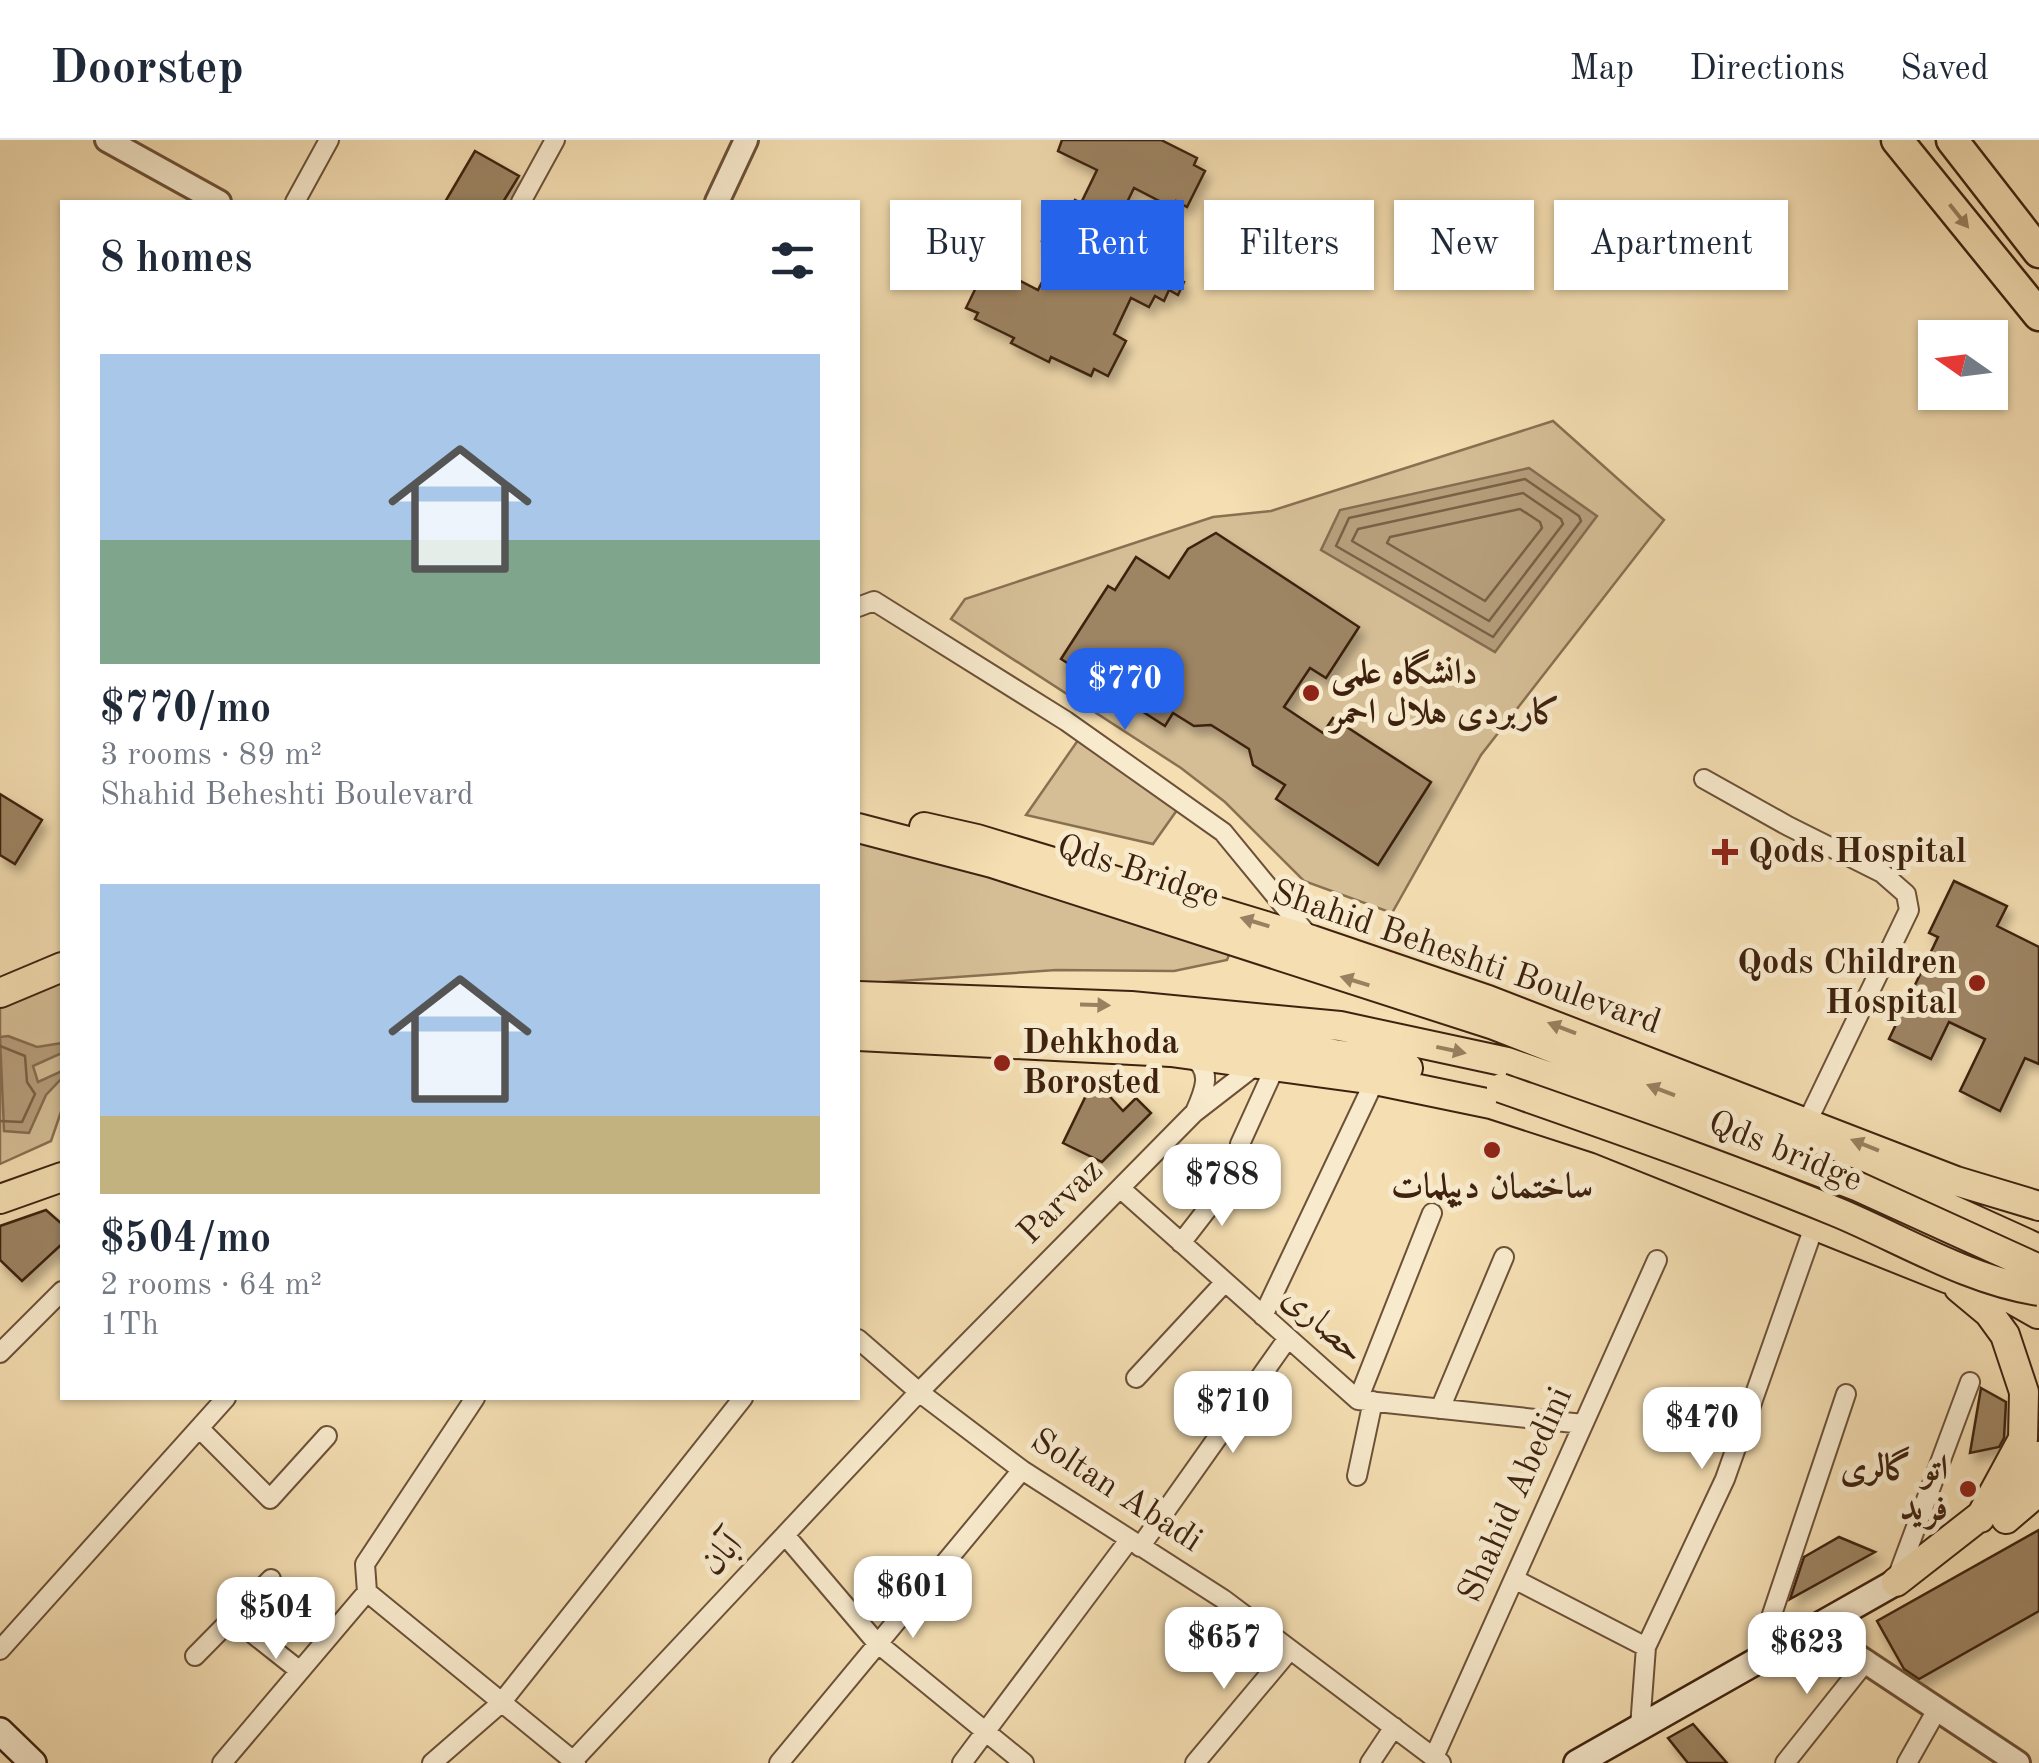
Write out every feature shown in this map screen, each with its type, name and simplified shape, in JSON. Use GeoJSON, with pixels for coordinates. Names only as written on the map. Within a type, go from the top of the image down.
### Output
{"type":"FeatureCollection","features":[{"type":"Feature","properties":{"kind":"highway"},"geometry":{"type":"LineString","coordinates":[[1897,140],[2039,315]]}},
{"type":"Feature","properties":{"kind":"highway"},"geometry":{"type":"LineString","coordinates":[[1952,140],[2039,252]]}},
{"type":"Feature","properties":{"kind":"main road","name":"Shahid Beheshti Boulevard"},"geometry":{"type":"LineString","coordinates":[[860,823],[977,839],[1312,940],[1488,1000],[1790,1138],[2039,1206]]}},
{"type":"Feature","properties":{"kind":"main road","name":"Qds Bridge"},"geometry":{"type":"LineString","coordinates":[[860,824],[1494,1025],[1790,1138]]}},
{"type":"Feature","properties":{"kind":"main road"},"geometry":{"type":"LineString","coordinates":[[0,993],[60,968]]}},
{"type":"Feature","properties":{"kind":"main road","name":"Qds Bridge"},"geometry":{"type":"LineString","coordinates":[[860,996],[1131,1006],[1340,1026],[1507,1062],[1790,1138]]}},
{"type":"Feature","properties":{"kind":"main road","name":"Qds bridge"},"geometry":{"type":"LineString","coordinates":[[860,1015],[1126,1028],[1350,1056],[1501,1088],[1684,1152],[1838,1212],[1970,1270],[2039,1291]]}},
{"type":"Feature","properties":{"kind":"main road"},"geometry":{"type":"LineString","coordinates":[[860,1036],[1171,1052],[1374,1080],[1491,1104],[1599,1139],[1946,1278],[2008,1297],[2039,1315]]}},
{"type":"Feature","properties":{"kind":"main road"},"geometry":{"type":"LineString","coordinates":[[1790,1138],[2039,1251],[2030,1289],[2039,1315]]}},
{"type":"Feature","properties":{"kind":"main road"},"geometry":{"type":"LineString","coordinates":[[1790,1138],[1859,1187],[2039,1269]]}},
{"type":"Feature","properties":{"kind":"main road"},"geometry":{"type":"LineString","coordinates":[[0,1200],[60,1179]]}},
{"type":"Feature","properties":{"kind":"main road"},"geometry":{"type":"LineString","coordinates":[[1956,1181],[2039,1195]]}},
{"type":"Feature","properties":{"kind":"main road"},"geometry":{"type":"LineString","coordinates":[[1946,1278],[1989,1313],[2005,1335],[2024,1392],[2023,1439],[1984,1526]]}},
{"type":"Feature","properties":{"kind":"main road"},"geometry":{"type":"LineString","coordinates":[[1984,1526],[2039,1456]]}},
{"type":"Feature","properties":{"kind":"main road"},"geometry":{"type":"LineString","coordinates":[[1577,1763],[1896,1582],[2039,1490]]}},
{"type":"Feature","properties":{"kind":"main road"},"geometry":{"type":"LineString","coordinates":[[1984,1526],[2039,1505]]}},
{"type":"Feature","properties":{"kind":"main road"},"geometry":{"type":"LineString","coordinates":[[0,1731],[34,1763]]}},
{"type":"Feature","properties":{"kind":"street"},"geometry":{"type":"LineString","coordinates":[[107,140],[215,200]]}},
{"type":"Feature","properties":{"kind":"street"},"geometry":{"type":"LineString","coordinates":[[296,200],[329,140]]}},
{"type":"Feature","properties":{"kind":"street"},"geometry":{"type":"LineString","coordinates":[[522,200],[555,140]]}},
{"type":"Feature","properties":{"kind":"street"},"geometry":{"type":"LineString","coordinates":[[718,200],[746,140]]}},
{"type":"Feature","properties":{"kind":"street"},"geometry":{"type":"LineString","coordinates":[[860,606],[874,601],[1066,721],[1223,832],[1312,940]]}},
{"type":"Feature","properties":{"kind":"street"},"geometry":{"type":"LineString","coordinates":[[1704,780],[1882,873],[1906,894],[1909,910],[1790,1138]]}},
{"type":"Feature","properties":{"kind":"street"},"geometry":{"type":"LineString","coordinates":[[1171,1052],[1201,1062],[1206,1070],[1202,1096],[1194,1113]]}},
{"type":"Feature","properties":{"kind":"street"},"geometry":{"type":"LineString","coordinates":[[1240,1144],[1265,1066]]}},
{"type":"Feature","properties":{"kind":"street","name":"Parvaz"},"geometry":{"type":"LineString","coordinates":[[918,1392],[1194,1113],[1265,1066]]}},
{"type":"Feature","properties":{"kind":"street"},"geometry":{"type":"LineString","coordinates":[[1263,1316],[1374,1080]]}},
{"type":"Feature","properties":{"kind":"street"},"geometry":{"type":"LineString","coordinates":[[1181,1243],[1226,1185]]}},
{"type":"Feature","properties":{"kind":"street","name":"حصاری"},"geometry":{"type":"LineString","coordinates":[[1120,1188],[1288,1338],[1365,1400],[1584,1424]]}},
{"type":"Feature","properties":{"kind":"street"},"geometry":{"type":"LineString","coordinates":[[1358,1476],[1365,1400],[1432,1214]]}},
{"type":"Feature","properties":{"kind":"street"},"geometry":{"type":"LineString","coordinates":[[1640,1727],[1646,1647],[1725,1479],[1815,1224]]}},
{"type":"Feature","properties":{"kind":"street"},"geometry":{"type":"LineString","coordinates":[[1440,1408],[1504,1257]]}},
{"type":"Feature","properties":{"kind":"street","name":"Shahid Abedini"},"geometry":{"type":"LineString","coordinates":[[1437,1760],[1658,1260]]}},
{"type":"Feature","properties":{"kind":"street"},"geometry":{"type":"LineString","coordinates":[[1136,1378],[1225,1282]]}},
{"type":"Feature","properties":{"kind":"street"},"geometry":{"type":"LineString","coordinates":[[0,1353],[60,1293]]}},
{"type":"Feature","properties":{"kind":"street"},"geometry":{"type":"LineString","coordinates":[[962,1763],[1134,1544],[1288,1338]]}},
{"type":"Feature","properties":{"kind":"street","name":"Soltan Abadi"},"geometry":{"type":"LineString","coordinates":[[860,1341],[918,1392],[1022,1470],[1223,1599],[1437,1760]]}},
{"type":"Feature","properties":{"kind":"street"},"geometry":{"type":"LineString","coordinates":[[1896,1582],[1970,1382]]}},
{"type":"Feature","properties":{"kind":"street","name":"آبان"},"geometry":{"type":"LineString","coordinates":[[574,1762],[918,1392]]}},
{"type":"Feature","properties":{"kind":"street"},"geometry":{"type":"LineString","coordinates":[[1756,1662],[1846,1394]]}},
{"type":"Feature","properties":{"kind":"street"},"geometry":{"type":"LineString","coordinates":[[0,1650],[224,1400]]}},
{"type":"Feature","properties":{"kind":"street"},"geometry":{"type":"LineString","coordinates":[[222,1763],[367,1592],[365,1564],[474,1400]]}},
{"type":"Feature","properties":{"kind":"street"},"geometry":{"type":"LineString","coordinates":[[432,1763],[501,1702],[741,1400]]}},
{"type":"Feature","properties":{"kind":"street"},"geometry":{"type":"LineString","coordinates":[[199,1428],[270,1498],[327,1436]]}},
{"type":"Feature","properties":{"kind":"street"},"geometry":{"type":"LineString","coordinates":[[779,1763],[1022,1470]]}},
{"type":"Feature","properties":{"kind":"street"},"geometry":{"type":"LineString","coordinates":[[785,1536],[876,1642],[1024,1763]]}},
{"type":"Feature","properties":{"kind":"street"},"geometry":{"type":"LineString","coordinates":[[195,1656],[271,1579]]}},
{"type":"Feature","properties":{"kind":"street"},"geometry":{"type":"LineString","coordinates":[[1514,1579],[1646,1647]]}},
{"type":"Feature","properties":{"kind":"street"},"geometry":{"type":"LineString","coordinates":[[367,1592],[574,1762]]}},
{"type":"Feature","properties":{"kind":"street"},"geometry":{"type":"LineString","coordinates":[[233,1618],[300,1670]]}},
{"type":"Feature","properties":{"kind":"street"},"geometry":{"type":"LineString","coordinates":[[1814,1628],[2018,1763]]}},
{"type":"Feature","properties":{"kind":"street"},"geometry":{"type":"LineString","coordinates":[[1194,1763],[1289,1651]]}},
{"type":"Feature","properties":{"kind":"street"},"geometry":{"type":"LineString","coordinates":[[1785,1763],[1866,1660]]}},
{"type":"Feature","properties":{"kind":"street"},"geometry":{"type":"LineString","coordinates":[[1908,1763],[1938,1708]]}},
{"type":"Feature","properties":{"kind":"street"},"geometry":{"type":"LineString","coordinates":[[1370,1763],[1394,1728]]}},
{"type":"Feature","properties":{"kind":"shaded area"},"geometry":{"type":"Polygon","coordinates":[[[1553,421],[1664,520],[1481,755],[1392,913],[1304,881],[1225,802],[1181,768],[951,619],[965,599],[1213,517],[1271,511],[1553,421]]]}},
{"type":"Feature","properties":{"kind":"shaded area"},"geometry":{"type":"Polygon","coordinates":[[[1083,733],[1182,803],[1153,844],[1026,815],[1083,733]]]}},
{"type":"Feature","properties":{"kind":"shaded area"},"geometry":{"type":"Polygon","coordinates":[[[860,838],[914,847],[1229,955],[1227,960],[1174,971],[1056,970],[860,984],[860,838]]]}},
{"type":"Feature","properties":{"kind":"shaded area"},"geometry":{"type":"Polygon","coordinates":[[[60,981],[60,1115],[51,1141],[0,1164],[0,1004],[60,981]]]}},
{"type":"Feature","properties":{"kind":"water"},"geometry":{"type":"Polygon","coordinates":[[[1529,468],[1597,516],[1495,652],[1321,550],[1340,510],[1529,468]]]}},
{"type":"Feature","properties":{"kind":"water"},"geometry":{"type":"Polygon","coordinates":[[[8,1036],[37,1047],[60,1043],[60,1054],[33,1066],[38,1082],[60,1072],[60,1080],[46,1095],[29,1133],[4,1131],[0,1037],[8,1036]]]}},
{"type":"Feature","properties":{"kind":"building"},"geometry":{"type":"Polygon","coordinates":[[[1062,140],[1161,140],[1197,158],[1194,165],[1205,171],[1187,207],[1184,200],[1157,200],[1134,188],[1128,200],[1082,200],[1097,170],[1058,151],[1062,140]]]}},
{"type":"Feature","properties":{"kind":"building"},"geometry":{"type":"Polygon","coordinates":[[[475,151],[519,176],[504,200],[446,200],[475,151]]]}},
{"type":"Feature","properties":{"kind":"building"},"geometry":{"type":"Polygon","coordinates":[[[1021,281],[1038,290],[1041,284],[1041,290],[1169,290],[1164,301],[1155,296],[1149,307],[1131,298],[1114,334],[1126,341],[1108,376],[1094,369],[1091,376],[1051,357],[1049,362],[1011,343],[1014,338],[975,319],[978,313],[966,308],[975,290],[1021,290],[1021,281]]]}},
{"type":"Feature","properties":{"kind":"building"},"geometry":{"type":"Polygon","coordinates":[[[1216,533],[1359,627],[1326,678],[1310,668],[1284,707],[1323,733],[1333,718],[1431,782],[1378,865],[1276,799],[1285,785],[1253,765],[1249,749],[1211,725],[1194,726],[1173,713],[1165,726],[1061,659],[1108,586],[1115,590],[1136,557],[1169,578],[1188,549],[1216,533]]]}},
{"type":"Feature","properties":{"kind":"building"},"geometry":{"type":"Polygon","coordinates":[[[0,794],[42,820],[15,864],[0,855],[0,794]]]}},
{"type":"Feature","properties":{"kind":"building","name":"Qods Children Hospital"},"geometry":{"type":"Polygon","coordinates":[[[1954,881],[2007,906],[1997,926],[2039,947],[2039,1064],[2025,1058],[2000,1111],[1960,1091],[1985,1039],[1949,1022],[1931,1059],[1889,1039],[1938,937],[1929,933],[1954,881]]]}},
{"type":"Feature","properties":{"kind":"building"},"geometry":{"type":"Polygon","coordinates":[[[1094,1079],[1123,1111],[1136,1098],[1151,1113],[1102,1162],[1063,1143],[1094,1079]]]}},
{"type":"Feature","properties":{"kind":"building"},"geometry":{"type":"Polygon","coordinates":[[[46,1210],[60,1222],[60,1246],[22,1281],[0,1260],[0,1226],[46,1210]]]}},
{"type":"Feature","properties":{"kind":"building"},"geometry":{"type":"Polygon","coordinates":[[[1981,1388],[2006,1402],[2004,1438],[1999,1447],[1970,1453],[1981,1388]]]}},
{"type":"Feature","properties":{"kind":"building"},"geometry":{"type":"Polygon","coordinates":[[[2039,1530],[2039,1611],[1919,1679],[1904,1669],[1877,1621],[2039,1530]]]}},
{"type":"Feature","properties":{"kind":"building"},"geometry":{"type":"Polygon","coordinates":[[[1839,1537],[1875,1552],[1790,1599],[1804,1557],[1839,1537]]]}},
{"type":"Feature","properties":{"kind":"building"},"geometry":{"type":"Polygon","coordinates":[[[1693,1724],[1727,1763],[1688,1763],[1668,1738],[1693,1724]]]}},
{"type":"Feature","properties":{"kind":"place","name":"دانشگاه علمی کاربردی هلال احمر"},"geometry":{"type":"Point","coordinates":[1311,693]}},
{"type":"Feature","properties":{"kind":"place","name":"Qods Hospital"},"geometry":{"type":"Point","coordinates":[1725,852]}},
{"type":"Feature","properties":{"kind":"place","name":"Qods Children Hospital"},"geometry":{"type":"Point","coordinates":[1977,983]}},
{"type":"Feature","properties":{"kind":"place","name":"Dehkhoda Borosted"},"geometry":{"type":"Point","coordinates":[1002,1063]}},
{"type":"Feature","properties":{"kind":"place","name":"ساختمان دیپلمات"},"geometry":{"type":"Point","coordinates":[1492,1150]}},
{"type":"Feature","properties":{"kind":"place","name":"اتو گالری فرید"},"geometry":{"type":"Point","coordinates":[1968,1489]}}]}
